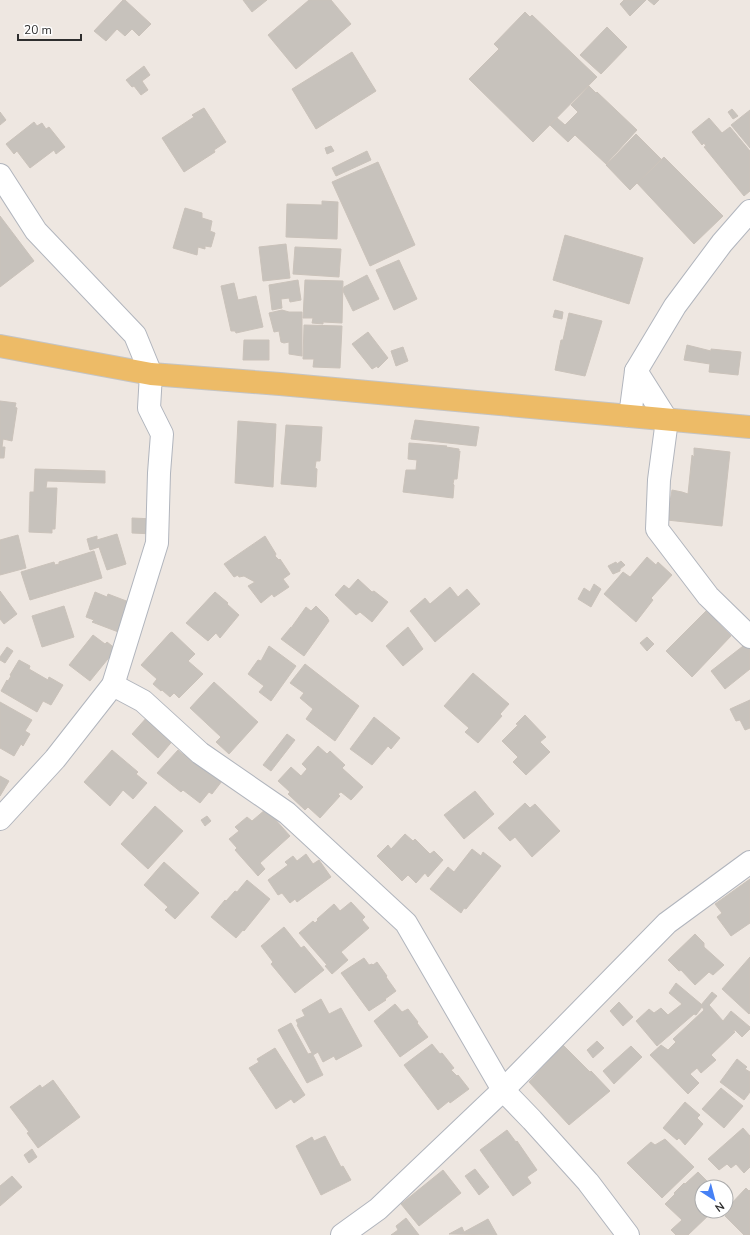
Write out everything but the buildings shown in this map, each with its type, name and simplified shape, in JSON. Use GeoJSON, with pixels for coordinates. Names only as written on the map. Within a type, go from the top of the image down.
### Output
{"type":"FeatureCollection","features":[{"type":"Feature","properties":{"kind":"main road"},"geometry":{"type":"LineString","coordinates":[[0,346],[151,374],[280,384],[750,427]]}},
{"type":"Feature","properties":{"kind":"street"},"geometry":{"type":"LineString","coordinates":[[0,175],[36,231],[135,335],[151,374],[150,408],[162,434],[159,473],[157,544],[113,686],[55,759],[0,819]]}},
{"type":"Feature","properties":{"kind":"street"},"geometry":{"type":"LineString","coordinates":[[630,416],[636,371],[675,306],[722,243],[750,211]]}},
{"type":"Feature","properties":{"kind":"street"},"geometry":{"type":"LineString","coordinates":[[636,371],[667,420],[659,480],[657,529],[708,596],[750,637]]}},
{"type":"Feature","properties":{"kind":"street"},"geometry":{"type":"LineString","coordinates":[[113,686],[143,701],[200,753],[287,813],[406,923],[502,1090],[532,1120],[588,1182],[628,1235]]}},
{"type":"Feature","properties":{"kind":"street"},"geometry":{"type":"LineString","coordinates":[[342,1235],[378,1209],[502,1090],[667,923],[750,862]]}}]}
